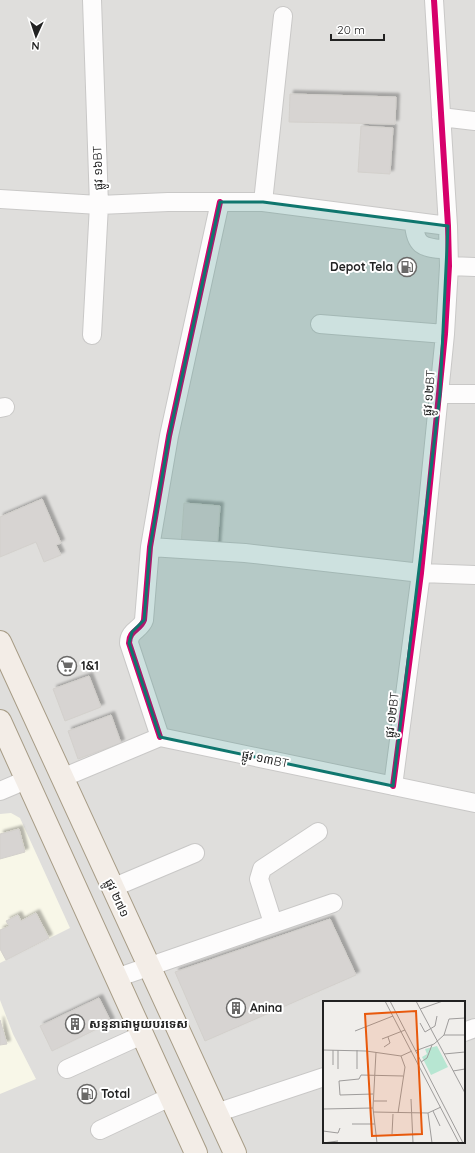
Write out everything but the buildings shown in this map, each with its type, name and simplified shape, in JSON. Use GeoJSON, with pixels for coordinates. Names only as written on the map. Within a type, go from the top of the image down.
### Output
{"type":"FeatureCollection","features":[{"type":"Feature","properties":{"kind":"main road","name":"ផ្លូវ ២៧១"},"geometry":{"type":"LineString","coordinates":[[0,642],[235,1153]]}},
{"type":"Feature","properties":{"kind":"main road"},"geometry":{"type":"LineString","coordinates":[[0,721],[196,1153]]}},
{"type":"Feature","properties":{"kind":"street","name":"ផ្លូវ ១៦BT"},"geometry":{"type":"LineString","coordinates":[[92,0],[99,205],[92,336]]}},
{"type":"Feature","properties":{"kind":"street","name":"ផ្លូវ ១២BT"},"geometry":{"type":"LineString","coordinates":[[393,786],[421,573],[445,334],[448,226],[434,0]]}},
{"type":"Feature","properties":{"kind":"street"},"geometry":{"type":"LineString","coordinates":[[263,202],[283,16]]}},
{"type":"Feature","properties":{"kind":"street"},"geometry":{"type":"LineString","coordinates":[[441,117],[475,121]]}},
{"type":"Feature","properties":{"kind":"street"},"geometry":{"type":"LineString","coordinates":[[0,199],[99,205],[263,202],[448,226]]}},
{"type":"Feature","properties":{"kind":"street"},"geometry":{"type":"LineString","coordinates":[[62,778],[160,737],[129,643],[132,632],[140,627],[144,620],[150,547],[169,436],[220,202]]}},
{"type":"Feature","properties":{"kind":"street"},"geometry":{"type":"LineString","coordinates":[[414,222],[415,235],[418,242],[423,246],[448,258],[475,267]]}},
{"type":"Feature","properties":{"kind":"street"},"geometry":{"type":"LineString","coordinates":[[320,324],[445,334]]}},
{"type":"Feature","properties":{"kind":"street"},"geometry":{"type":"LineString","coordinates":[[440,394],[475,394]]}},
{"type":"Feature","properties":{"kind":"street"},"geometry":{"type":"LineString","coordinates":[[150,547],[245,553],[421,573],[475,575]]}},
{"type":"Feature","properties":{"kind":"street","name":"ផ្លូវ ១៣BT"},"geometry":{"type":"LineString","coordinates":[[160,737],[475,803]]}},
{"type":"Feature","properties":{"kind":"street"},"geometry":{"type":"LineString","coordinates":[[0,791],[26,780]]}},
{"type":"Feature","properties":{"kind":"street"},"geometry":{"type":"LineString","coordinates":[[273,923],[259,879],[262,869],[318,832]]}},
{"type":"Feature","properties":{"kind":"street"},"geometry":{"type":"LineString","coordinates":[[112,888],[195,853]]}},
{"type":"Feature","properties":{"kind":"street"},"geometry":{"type":"LineString","coordinates":[[116,978],[333,903]]}},
{"type":"Feature","properties":{"kind":"street"},"geometry":{"type":"LineString","coordinates":[[465,1032],[475,1028]]}},
{"type":"Feature","properties":{"kind":"street"},"geometry":{"type":"LineString","coordinates":[[66,1069],[142,1035]]}},
{"type":"Feature","properties":{"kind":"street"},"geometry":{"type":"LineString","coordinates":[[216,1113],[323,1077]]}},
{"type":"Feature","properties":{"kind":"street"},"geometry":{"type":"LineString","coordinates":[[100,1130],[170,1097]]}},
{"type":"Feature","properties":{"kind":"highlighted area"},"geometry":{"type":"Polygon","coordinates":[[[220,202],[263,202],[448,226],[440,394],[393,786],[160,737],[129,643],[132,632],[144,620],[150,547],[169,436],[220,202]]]}},
{"type":"Feature","properties":{"kind":"shaded area"},"geometry":{"type":"Polygon","coordinates":[[[0,0],[475,0],[475,1153],[0,1153],[0,0]]]}},
{"type":"Feature","properties":{"kind":"shaded area"},"geometry":{"type":"Polygon","coordinates":[[[11,813],[20,818],[70,928],[0,963],[0,814],[11,813]]]}},
{"type":"Feature","properties":{"kind":"shaded area"},"geometry":{"type":"Polygon","coordinates":[[[0,1000],[13,1034],[36,1079],[0,1094],[0,1000]]]}},
{"type":"Feature","properties":{"kind":"cycle path"},"geometry":{"type":"LineString","coordinates":[[393,786],[421,573],[445,334],[449,266],[448,226],[434,0]]}},
{"type":"Feature","properties":{"kind":"cycle path"},"geometry":{"type":"LineString","coordinates":[[160,737],[129,643],[131,635],[144,620],[150,547],[169,436],[220,202]]}},
{"type":"Feature","properties":{"kind":"place","name":"Depot Tela"},"geometry":{"type":"Point","coordinates":[407,267]}},
{"type":"Feature","properties":{"kind":"place","name":"1&1"},"geometry":{"type":"Point","coordinates":[67,666]}},
{"type":"Feature","properties":{"kind":"place","name":"Anina"},"geometry":{"type":"Point","coordinates":[236,1008]}},
{"type":"Feature","properties":{"kind":"place","name":"សន្ទនាជាមួយបរទេស"},"geometry":{"type":"Point","coordinates":[75,1024]}},
{"type":"Feature","properties":{"kind":"place","name":"Total"},"geometry":{"type":"Point","coordinates":[87,1094]}}]}
